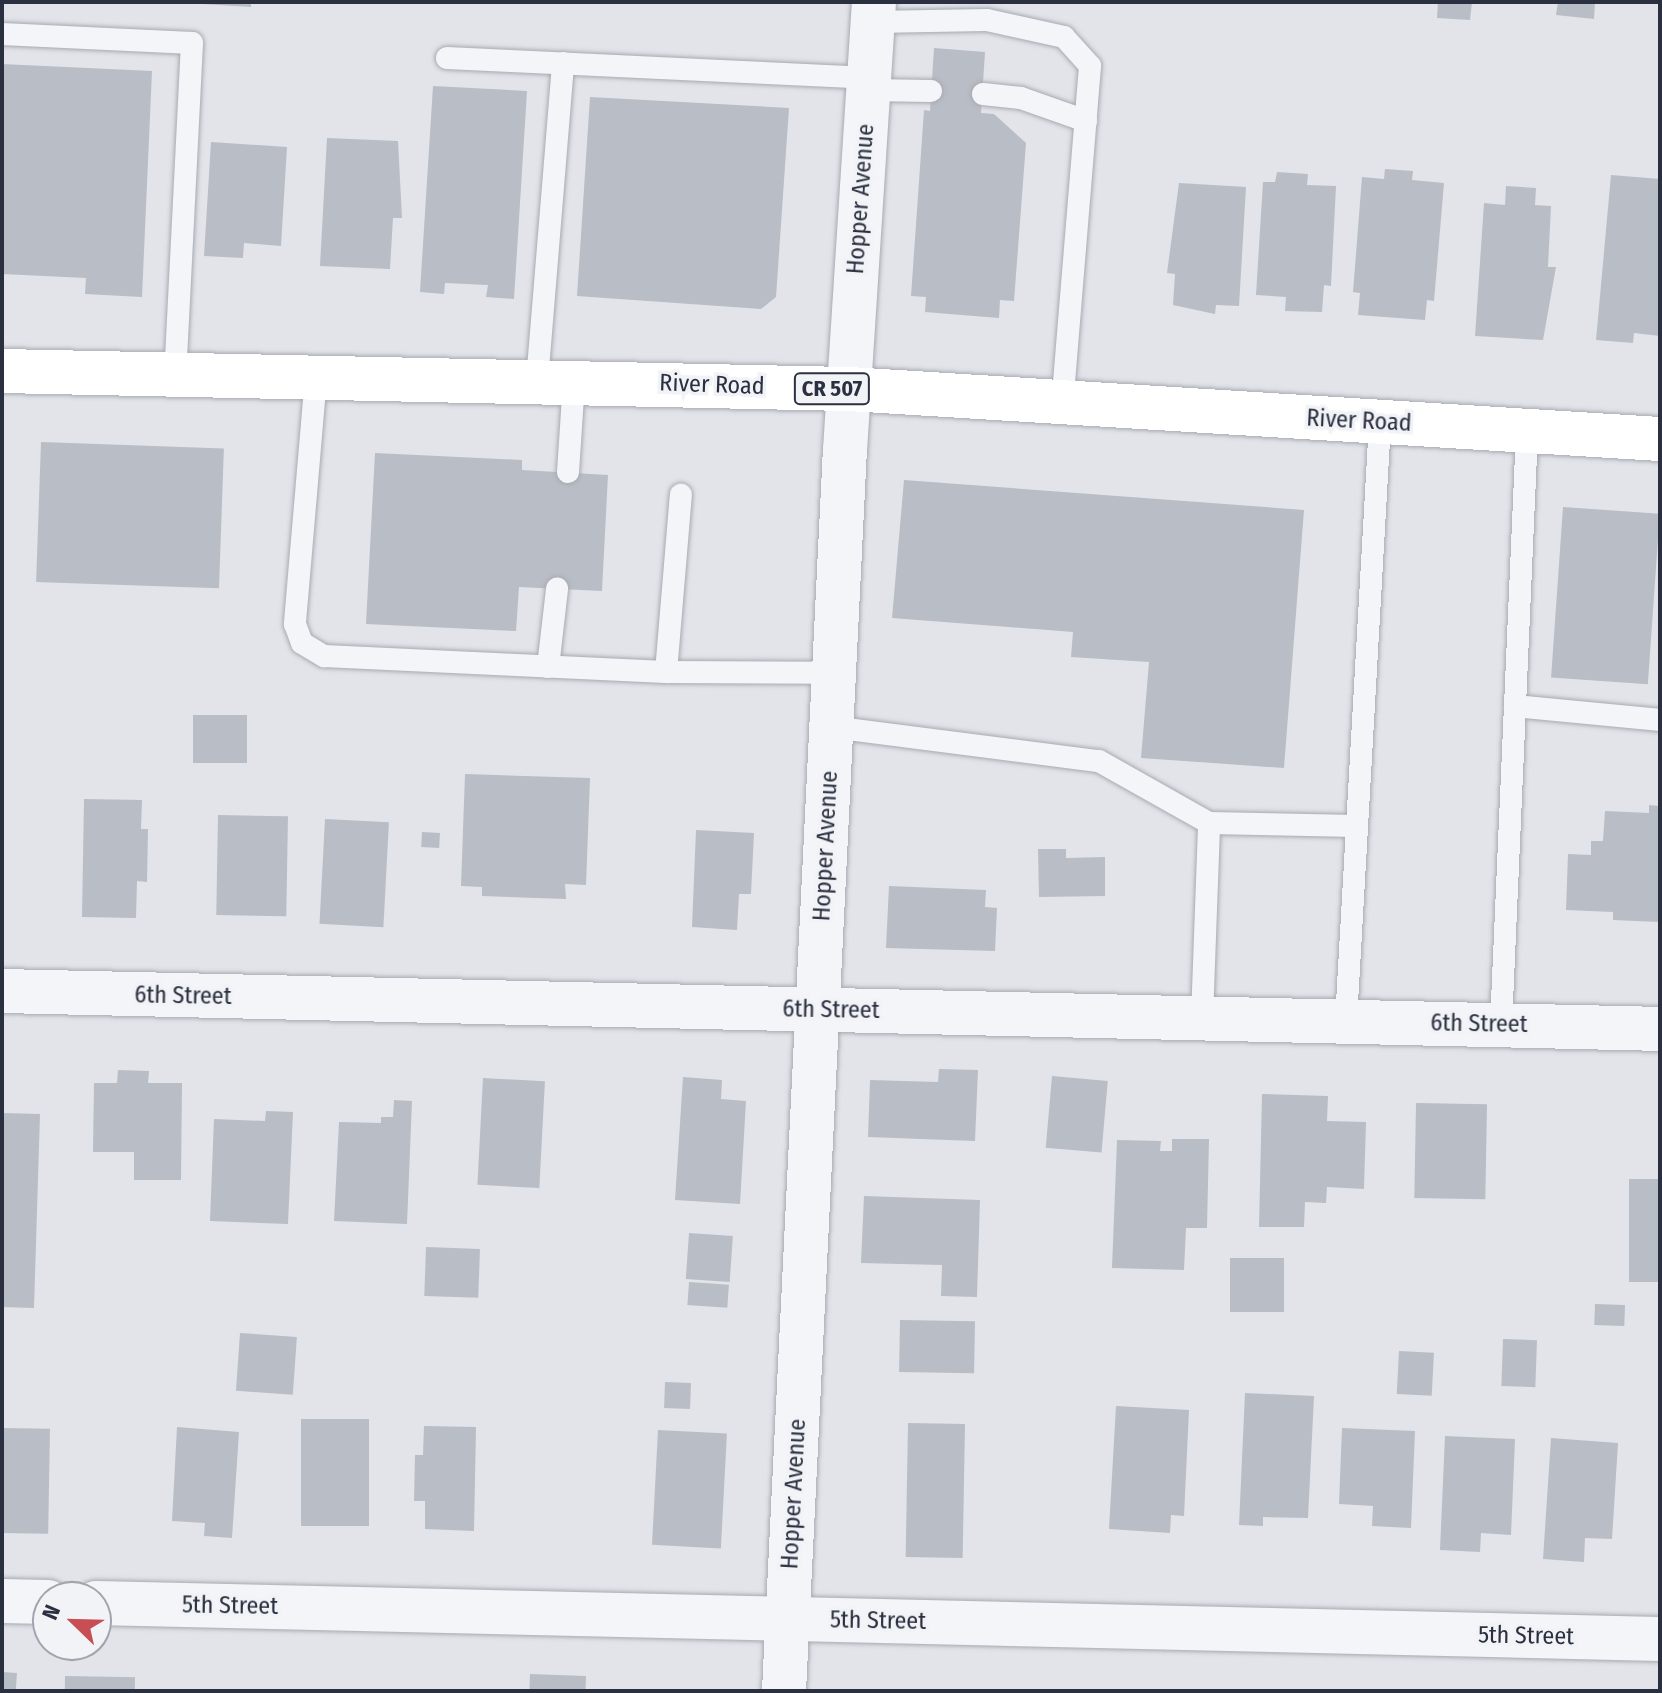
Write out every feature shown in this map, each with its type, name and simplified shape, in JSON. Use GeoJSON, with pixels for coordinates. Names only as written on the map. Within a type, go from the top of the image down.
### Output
{"type":"FeatureCollection","features":[{"type":"Feature","properties":{"kind":"main road","name":"River Road"},"geometry":{"type":"LineString","coordinates":[[2,371],[849,389],[1660,439]]}},
{"type":"Feature","properties":{"kind":"street","name":"Hopper Avenue"},"geometry":{"type":"LineString","coordinates":[[784,1691],[849,389],[874,12]]}},
{"type":"Feature","properties":{"kind":"street","name":"6th Street"},"geometry":{"type":"LineString","coordinates":[[2,991],[1660,1029]]}},
{"type":"Feature","properties":{"kind":"street"},"geometry":{"type":"LineString","coordinates":[[2,1601],[32,1602]]}},
{"type":"Feature","properties":{"kind":"street","name":"5th Street"},"geometry":{"type":"LineString","coordinates":[[112,1603],[1660,1639]]}},
{"type":"Feature","properties":{"kind":"lane"},"geometry":{"type":"LineString","coordinates":[[874,12],[987,20],[1064,37],[1090,66],[1062,403]]}},
{"type":"Feature","properties":{"kind":"lane"},"geometry":{"type":"LineString","coordinates":[[2,34],[192,43],[175,374]]}},
{"type":"Feature","properties":{"kind":"lane"},"geometry":{"type":"LineString","coordinates":[[447,58],[563,63],[931,91]]}},
{"type":"Feature","properties":{"kind":"lane"},"geometry":{"type":"LineString","coordinates":[[563,63],[556,381],[568,472]]}},
{"type":"Feature","properties":{"kind":"lane"},"geometry":{"type":"LineString","coordinates":[[983,94],[1021,98],[1086,121]]}},
{"type":"Feature","properties":{"kind":"lane"},"geometry":{"type":"LineString","coordinates":[[316,377],[295,624],[302,643],[324,656],[666,672],[834,673]]}},
{"type":"Feature","properties":{"kind":"lane"},"geometry":{"type":"LineString","coordinates":[[1346,1021],[1380,422]]}},
{"type":"Feature","properties":{"kind":"lane"},"geometry":{"type":"LineString","coordinates":[[1501,1025],[1527,431]]}},
{"type":"Feature","properties":{"kind":"lane"},"geometry":{"type":"LineString","coordinates":[[666,672],[681,495]]}},
{"type":"Feature","properties":{"kind":"lane"},"geometry":{"type":"LineString","coordinates":[[548,667],[557,589]]}},
{"type":"Feature","properties":{"kind":"lane"},"geometry":{"type":"LineString","coordinates":[[1515,706],[1660,720]]}},
{"type":"Feature","properties":{"kind":"lane"},"geometry":{"type":"LineString","coordinates":[[832,727],[1099,761],[1209,823],[1357,826]]}},
{"type":"Feature","properties":{"kind":"lane"},"geometry":{"type":"LineString","coordinates":[[1202,1018],[1209,823]]}},
{"type":"Feature","properties":{"kind":"building"},"geometry":{"type":"Polygon","coordinates":[[[251,2],[251,7],[202,4],[251,2]]]}},
{"type":"Feature","properties":{"kind":"building"},"geometry":{"type":"Polygon","coordinates":[[[1438,2],[1472,2],[1470,20],[1437,18],[1438,2]]]}},
{"type":"Feature","properties":{"kind":"building"},"geometry":{"type":"Polygon","coordinates":[[[1558,2],[1595,2],[1594,19],[1556,15],[1558,2]]]}},
{"type":"Feature","properties":{"kind":"building"},"geometry":{"type":"Polygon","coordinates":[[[934,48],[985,52],[981,113],[994,114],[1026,143],[1014,301],[1000,300],[999,318],[925,312],[926,297],[911,296],[924,110],[930,111],[934,48]]]}},
{"type":"Feature","properties":{"kind":"building"},"geometry":{"type":"Polygon","coordinates":[[[2,64],[152,71],[142,297],[85,294],[86,278],[2,274],[2,64]]]}},
{"type":"Feature","properties":{"kind":"building"},"geometry":{"type":"Polygon","coordinates":[[[433,86],[527,91],[514,299],[486,297],[488,285],[445,283],[444,294],[420,292],[433,86]]]}},
{"type":"Feature","properties":{"kind":"building"},"geometry":{"type":"Polygon","coordinates":[[[590,97],[789,108],[776,297],[761,309],[577,296],[590,97]]]}},
{"type":"Feature","properties":{"kind":"building"},"geometry":{"type":"Polygon","coordinates":[[[327,138],[398,141],[402,218],[393,218],[390,269],[320,266],[327,138]]]}},
{"type":"Feature","properties":{"kind":"building"},"geometry":{"type":"Polygon","coordinates":[[[211,142],[287,147],[281,246],[244,243],[243,258],[204,256],[211,142]]]}},
{"type":"Feature","properties":{"kind":"building"},"geometry":{"type":"Polygon","coordinates":[[[1385,169],[1413,171],[1412,180],[1444,183],[1434,301],[1427,300],[1425,320],[1358,315],[1360,293],[1353,292],[1362,177],[1384,179],[1385,169]]]}},
{"type":"Feature","properties":{"kind":"building"},"geometry":{"type":"Polygon","coordinates":[[[1277,172],[1308,174],[1307,185],[1336,186],[1331,286],[1324,285],[1322,312],[1285,311],[1286,297],[1256,295],[1263,182],[1275,182],[1277,172]]]}},
{"type":"Feature","properties":{"kind":"building"},"geometry":{"type":"Polygon","coordinates":[[[1611,175],[1660,179],[1660,336],[1634,333],[1633,343],[1596,340],[1611,175]]]}},
{"type":"Feature","properties":{"kind":"building"},"geometry":{"type":"Polygon","coordinates":[[[1179,183],[1246,187],[1239,306],[1216,305],[1215,314],[1173,305],[1175,274],[1167,273],[1179,183]]]}},
{"type":"Feature","properties":{"kind":"building"},"geometry":{"type":"Polygon","coordinates":[[[1506,186],[1536,188],[1535,205],[1551,206],[1548,267],[1556,267],[1543,340],[1475,336],[1484,203],[1505,205],[1506,186]]]}},
{"type":"Feature","properties":{"kind":"building"},"geometry":{"type":"Polygon","coordinates":[[[41,442],[224,448],[219,588],[36,582],[41,442]]]}},
{"type":"Feature","properties":{"kind":"building"},"geometry":{"type":"Polygon","coordinates":[[[375,453],[522,460],[522,470],[608,475],[602,591],[519,587],[516,631],[366,624],[375,453]]]}},
{"type":"Feature","properties":{"kind":"building"},"geometry":{"type":"Polygon","coordinates":[[[904,480],[1304,510],[1284,768],[1141,758],[1149,662],[1071,657],[1073,632],[892,618],[904,480]]]}},
{"type":"Feature","properties":{"kind":"building"},"geometry":{"type":"Polygon","coordinates":[[[1563,507],[1660,514],[1648,684],[1551,678],[1563,507]]]}},
{"type":"Feature","properties":{"kind":"building"},"geometry":{"type":"Polygon","coordinates":[[[193,715],[247,715],[247,763],[193,763],[193,715]]]}},
{"type":"Feature","properties":{"kind":"building"},"geometry":{"type":"Polygon","coordinates":[[[465,774],[590,778],[586,885],[565,884],[566,899],[482,896],[482,887],[461,886],[465,774]]]}},
{"type":"Feature","properties":{"kind":"building"},"geometry":{"type":"Polygon","coordinates":[[[84,799],[142,800],[141,829],[148,829],[147,882],[137,881],[136,918],[82,917],[84,799]]]}},
{"type":"Feature","properties":{"kind":"building"},"geometry":{"type":"Polygon","coordinates":[[[1649,805],[1660,806],[1660,922],[1613,920],[1613,912],[1566,910],[1568,854],[1591,855],[1591,841],[1603,841],[1605,811],[1649,813],[1649,805]]]}},
{"type":"Feature","properties":{"kind":"building"},"geometry":{"type":"Polygon","coordinates":[[[218,815],[288,816],[286,916],[216,915],[218,815]]]}},
{"type":"Feature","properties":{"kind":"building"},"geometry":{"type":"Polygon","coordinates":[[[325,819],[389,822],[383,927],[320,924],[325,819]]]}},
{"type":"Feature","properties":{"kind":"building"},"geometry":{"type":"Polygon","coordinates":[[[696,830],[754,833],[751,894],[739,894],[737,930],[692,927],[696,830]]]}},
{"type":"Feature","properties":{"kind":"building"},"geometry":{"type":"Polygon","coordinates":[[[422,832],[440,833],[439,848],[421,847],[422,832]]]}},
{"type":"Feature","properties":{"kind":"building"},"geometry":{"type":"Polygon","coordinates":[[[1038,849],[1066,849],[1066,858],[1105,857],[1105,896],[1039,897],[1038,849]]]}},
{"type":"Feature","properties":{"kind":"building"},"geometry":{"type":"Polygon","coordinates":[[[889,886],[986,890],[985,907],[997,908],[995,951],[886,948],[889,886]]]}},
{"type":"Feature","properties":{"kind":"building"},"geometry":{"type":"Polygon","coordinates":[[[939,1069],[978,1070],[975,1141],[868,1137],[870,1080],[938,1082],[939,1069]]]}},
{"type":"Feature","properties":{"kind":"building"},"geometry":{"type":"Polygon","coordinates":[[[118,1070],[149,1071],[148,1083],[182,1083],[181,1180],[134,1180],[134,1152],[93,1152],[94,1083],[117,1083],[118,1070]]]}},
{"type":"Feature","properties":{"kind":"building"},"geometry":{"type":"Polygon","coordinates":[[[1052,1076],[1108,1081],[1102,1153],[1046,1148],[1052,1076]]]}},
{"type":"Feature","properties":{"kind":"building"},"geometry":{"type":"Polygon","coordinates":[[[683,1077],[722,1080],[721,1099],[746,1101],[740,1204],[675,1200],[683,1077]]]}},
{"type":"Feature","properties":{"kind":"building"},"geometry":{"type":"Polygon","coordinates":[[[483,1078],[545,1081],[539,1188],[477,1185],[483,1078]]]}},
{"type":"Feature","properties":{"kind":"building"},"geometry":{"type":"Polygon","coordinates":[[[1262,1094],[1328,1096],[1327,1121],[1366,1122],[1364,1189],[1327,1187],[1326,1203],[1305,1202],[1304,1227],[1259,1227],[1262,1094]]]}},
{"type":"Feature","properties":{"kind":"building"},"geometry":{"type":"Polygon","coordinates":[[[394,1100],[412,1101],[407,1224],[334,1221],[339,1122],[381,1123],[381,1117],[393,1117],[394,1100]]]}},
{"type":"Feature","properties":{"kind":"building"},"geometry":{"type":"Polygon","coordinates":[[[1416,1103],[1487,1104],[1485,1199],[1414,1198],[1416,1103]]]}},
{"type":"Feature","properties":{"kind":"building"},"geometry":{"type":"Polygon","coordinates":[[[266,1111],[293,1112],[288,1224],[210,1221],[214,1119],[265,1121],[266,1111]]]}},
{"type":"Feature","properties":{"kind":"building"},"geometry":{"type":"Polygon","coordinates":[[[2,1113],[40,1114],[34,1308],[2,1307],[2,1113]]]}},
{"type":"Feature","properties":{"kind":"building"},"geometry":{"type":"Polygon","coordinates":[[[1172,1139],[1209,1139],[1207,1228],[1186,1228],[1184,1270],[1112,1268],[1117,1140],[1161,1141],[1160,1151],[1172,1151],[1172,1139]]]}},
{"type":"Feature","properties":{"kind":"building"},"geometry":{"type":"Polygon","coordinates":[[[1629,1179],[1660,1179],[1660,1282],[1629,1282],[1629,1179]]]}},
{"type":"Feature","properties":{"kind":"building"},"geometry":{"type":"Polygon","coordinates":[[[864,1196],[980,1200],[977,1297],[941,1296],[942,1265],[861,1263],[864,1196]]]}},
{"type":"Feature","properties":{"kind":"building"},"geometry":{"type":"Polygon","coordinates":[[[689,1233],[733,1236],[730,1282],[686,1279],[689,1233]]]}},
{"type":"Feature","properties":{"kind":"building"},"geometry":{"type":"Polygon","coordinates":[[[426,1247],[480,1249],[478,1298],[424,1296],[426,1247]]]}},
{"type":"Feature","properties":{"kind":"building"},"geometry":{"type":"Polygon","coordinates":[[[1230,1258],[1284,1258],[1284,1312],[1230,1312],[1230,1258]]]}},
{"type":"Feature","properties":{"kind":"building"},"geometry":{"type":"Polygon","coordinates":[[[689,1282],[729,1285],[727,1308],[687,1305],[689,1282]]]}},
{"type":"Feature","properties":{"kind":"building"},"geometry":{"type":"Polygon","coordinates":[[[1595,1304],[1625,1305],[1624,1326],[1594,1325],[1595,1304]]]}},
{"type":"Feature","properties":{"kind":"building"},"geometry":{"type":"Polygon","coordinates":[[[900,1320],[975,1321],[974,1373],[899,1372],[900,1320]]]}},
{"type":"Feature","properties":{"kind":"building"},"geometry":{"type":"Polygon","coordinates":[[[240,1333],[297,1337],[293,1395],[236,1391],[240,1333]]]}},
{"type":"Feature","properties":{"kind":"building"},"geometry":{"type":"Polygon","coordinates":[[[1503,1339],[1537,1340],[1535,1387],[1501,1386],[1503,1339]]]}},
{"type":"Feature","properties":{"kind":"building"},"geometry":{"type":"Polygon","coordinates":[[[1399,1351],[1434,1353],[1432,1396],[1397,1394],[1399,1351]]]}},
{"type":"Feature","properties":{"kind":"building"},"geometry":{"type":"Polygon","coordinates":[[[665,1382],[691,1383],[690,1409],[664,1408],[665,1382]]]}},
{"type":"Feature","properties":{"kind":"building"},"geometry":{"type":"Polygon","coordinates":[[[1245,1393],[1314,1396],[1308,1518],[1263,1517],[1263,1526],[1239,1525],[1245,1393]]]}},
{"type":"Feature","properties":{"kind":"building"},"geometry":{"type":"Polygon","coordinates":[[[1116,1406],[1189,1410],[1184,1516],[1171,1515],[1170,1533],[1109,1529],[1116,1406]]]}},
{"type":"Feature","properties":{"kind":"building"},"geometry":{"type":"Polygon","coordinates":[[[301,1419],[369,1419],[369,1526],[301,1526],[301,1419]]]}},
{"type":"Feature","properties":{"kind":"building"},"geometry":{"type":"Polygon","coordinates":[[[908,1423],[965,1424],[963,1558],[906,1557],[908,1423]]]}},
{"type":"Feature","properties":{"kind":"building"},"geometry":{"type":"Polygon","coordinates":[[[424,1426],[476,1427],[474,1531],[425,1529],[425,1501],[414,1501],[415,1455],[423,1455],[424,1426]]]}},
{"type":"Feature","properties":{"kind":"building"},"geometry":{"type":"Polygon","coordinates":[[[177,1427],[239,1432],[232,1538],[204,1536],[205,1523],[172,1521],[177,1427]]]}},
{"type":"Feature","properties":{"kind":"building"},"geometry":{"type":"Polygon","coordinates":[[[2,1428],[50,1429],[48,1534],[2,1533],[2,1428]]]}},
{"type":"Feature","properties":{"kind":"building"},"geometry":{"type":"Polygon","coordinates":[[[1342,1428],[1415,1431],[1411,1528],[1372,1526],[1373,1506],[1339,1504],[1342,1428]]]}},
{"type":"Feature","properties":{"kind":"building"},"geometry":{"type":"Polygon","coordinates":[[[658,1430],[727,1434],[721,1548],[652,1545],[658,1430]]]}},
{"type":"Feature","properties":{"kind":"building"},"geometry":{"type":"Polygon","coordinates":[[[1445,1436],[1515,1439],[1511,1535],[1481,1533],[1480,1552],[1440,1550],[1445,1436]]]}},
{"type":"Feature","properties":{"kind":"building"},"geometry":{"type":"Polygon","coordinates":[[[1551,1438],[1618,1443],[1612,1539],[1585,1538],[1584,1562],[1543,1559],[1551,1438]]]}},
{"type":"Feature","properties":{"kind":"building"},"geometry":{"type":"Polygon","coordinates":[[[2,1672],[17,1673],[16,1691],[2,1691],[2,1672]]]}},
{"type":"Feature","properties":{"kind":"building"},"geometry":{"type":"Polygon","coordinates":[[[530,1674],[586,1676],[585,1691],[529,1691],[530,1674]]]}},
{"type":"Feature","properties":{"kind":"building"},"geometry":{"type":"Polygon","coordinates":[[[65,1676],[135,1677],[135,1691],[65,1691],[65,1676]]]}}]}
